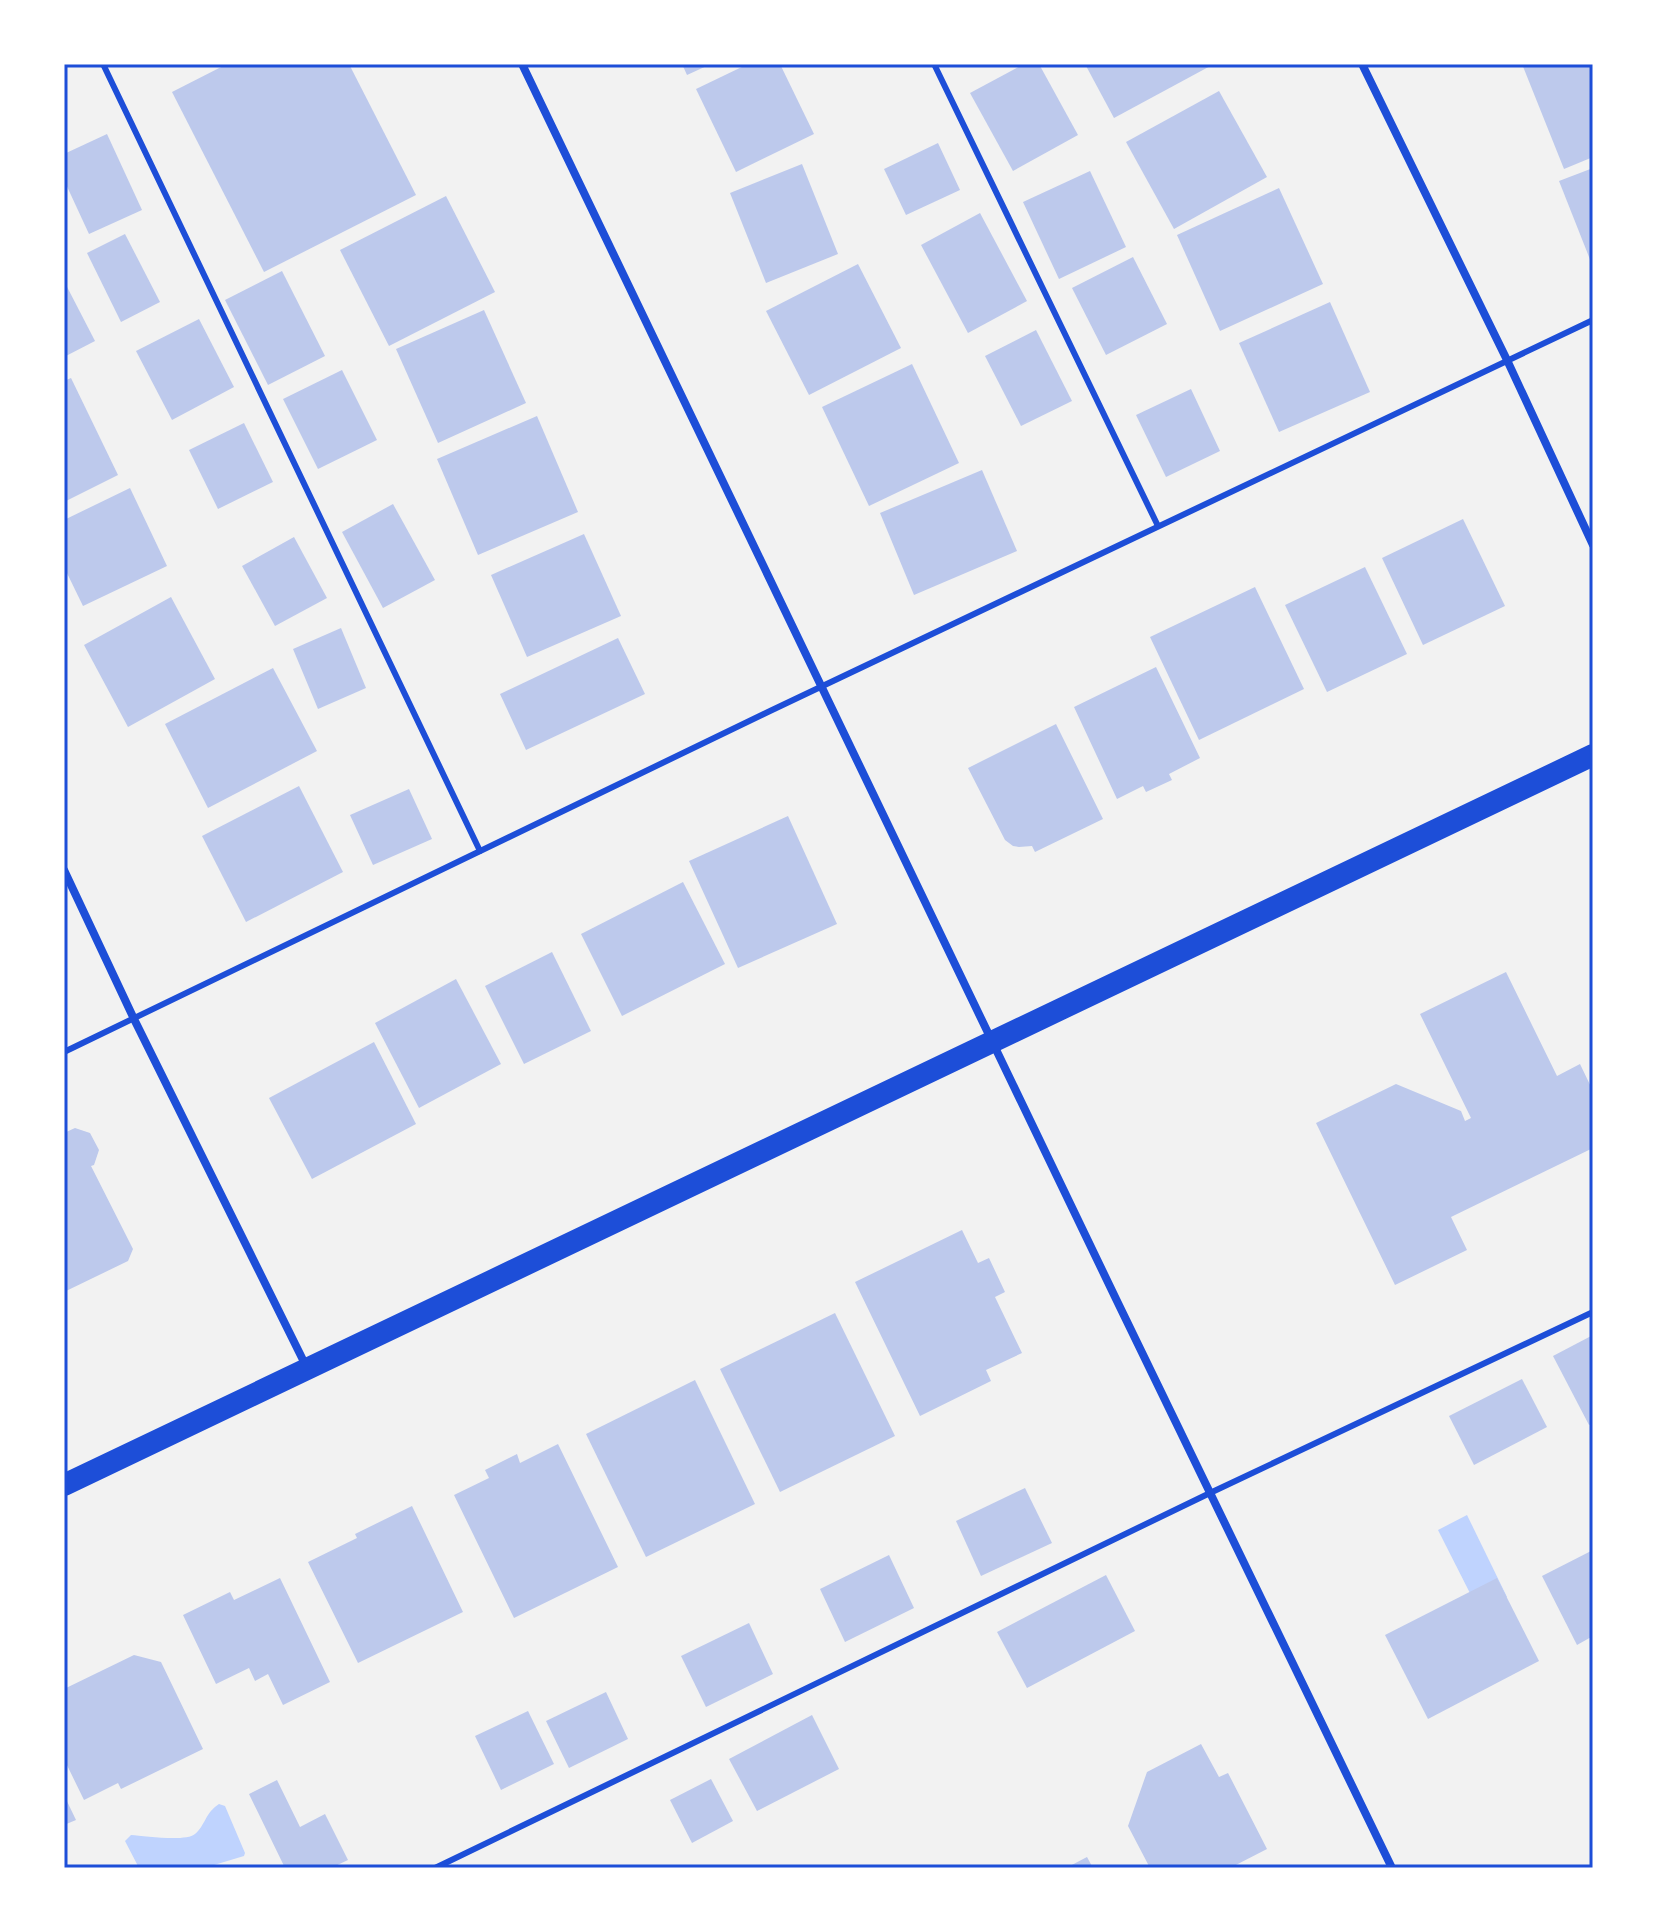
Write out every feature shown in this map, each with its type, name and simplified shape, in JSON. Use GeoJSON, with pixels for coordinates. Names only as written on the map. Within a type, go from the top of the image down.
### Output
{"type":"FeatureCollection","features":[{"type":"Feature","properties":{"kind":"highway"},"geometry":{"type":"LineString","coordinates":[[64,1485],[1593,755]]}},
{"type":"Feature","properties":{"kind":"street"},"geometry":{"type":"LineString","coordinates":[[522,64],[1392,1868]]}},
{"type":"Feature","properties":{"kind":"street"},"geometry":{"type":"LineString","coordinates":[[1362,64],[1507,360],[1593,545]]}},
{"type":"Feature","properties":{"kind":"street"},"geometry":{"type":"LineString","coordinates":[[64,870],[307,1369]]}},
{"type":"Feature","properties":{"kind":"lane"},"geometry":{"type":"LineString","coordinates":[[103,64],[480,851]]}},
{"type":"Feature","properties":{"kind":"lane"},"geometry":{"type":"LineString","coordinates":[[934,64],[1158,526]]}},
{"type":"Feature","properties":{"kind":"lane"},"geometry":{"type":"LineString","coordinates":[[64,1052],[1593,320]]}},
{"type":"Feature","properties":{"kind":"lane"},"geometry":{"type":"LineString","coordinates":[[435,1868],[1210,1493],[1593,1312]]}},
{"type":"Feature","properties":{"kind":"water"},"geometry":{"type":"Polygon","coordinates":[[[1467,1515],[1507,1597],[1479,1611],[1438,1530],[1467,1515]]]}},
{"type":"Feature","properties":{"kind":"water"},"geometry":{"type":"Polygon","coordinates":[[[219,1804],[225,1806],[244,1856],[204,1868],[139,1868],[125,1841],[131,1835],[164,1838],[190,1836],[198,1831],[219,1804]]]}},
{"type":"Feature","properties":{"kind":"building"},"geometry":{"type":"Polygon","coordinates":[[[227,64],[349,64],[416,195],[264,272],[172,92],[227,64]]]}},
{"type":"Feature","properties":{"kind":"building"},"geometry":{"type":"Polygon","coordinates":[[[682,64],[711,64],[687,75],[682,64]]]}},
{"type":"Feature","properties":{"kind":"building"},"geometry":{"type":"Polygon","coordinates":[[[748,64],[780,64],[814,134],[736,172],[696,89],[748,64]]]}},
{"type":"Feature","properties":{"kind":"building"},"geometry":{"type":"Polygon","coordinates":[[[1024,64],[1039,64],[1078,135],[1013,171],[970,93],[1024,64]]]}},
{"type":"Feature","properties":{"kind":"building"},"geometry":{"type":"Polygon","coordinates":[[[1085,64],[1214,64],[1114,118],[1085,64]]]}},
{"type":"Feature","properties":{"kind":"building"},"geometry":{"type":"Polygon","coordinates":[[[1522,64],[1593,64],[1593,157],[1564,169],[1522,64]]]}},
{"type":"Feature","properties":{"kind":"building"},"geometry":{"type":"Polygon","coordinates":[[[1219,91],[1267,177],[1174,229],[1126,142],[1219,91]]]}},
{"type":"Feature","properties":{"kind":"building"},"geometry":{"type":"Polygon","coordinates":[[[107,134],[142,210],[89,234],[64,180],[64,154],[107,134]]]}},
{"type":"Feature","properties":{"kind":"building"},"geometry":{"type":"Polygon","coordinates":[[[938,143],[960,190],[906,215],[884,169],[938,143]]]}},
{"type":"Feature","properties":{"kind":"building"},"geometry":{"type":"Polygon","coordinates":[[[802,164],[838,254],[766,283],[730,193],[802,164]]]}},
{"type":"Feature","properties":{"kind":"building"},"geometry":{"type":"Polygon","coordinates":[[[1593,168],[1593,267],[1559,181],[1593,168]]]}},
{"type":"Feature","properties":{"kind":"building"},"geometry":{"type":"Polygon","coordinates":[[[1090,171],[1126,247],[1059,279],[1023,202],[1090,171]]]}},
{"type":"Feature","properties":{"kind":"building"},"geometry":{"type":"Polygon","coordinates":[[[1279,188],[1323,284],[1220,331],[1177,235],[1279,188]]]}},
{"type":"Feature","properties":{"kind":"building"},"geometry":{"type":"Polygon","coordinates":[[[446,196],[495,292],[389,346],[340,250],[446,196]]]}},
{"type":"Feature","properties":{"kind":"building"},"geometry":{"type":"Polygon","coordinates":[[[980,213],[1027,301],[968,333],[921,245],[980,213]]]}},
{"type":"Feature","properties":{"kind":"building"},"geometry":{"type":"Polygon","coordinates":[[[125,234],[160,302],[121,322],[87,253],[125,234]]]}},
{"type":"Feature","properties":{"kind":"building"},"geometry":{"type":"Polygon","coordinates":[[[1133,257],[1167,324],[1106,355],[1072,288],[1133,257]]]}},
{"type":"Feature","properties":{"kind":"building"},"geometry":{"type":"Polygon","coordinates":[[[858,264],[901,348],[809,395],[766,311],[858,264]]]}},
{"type":"Feature","properties":{"kind":"building"},"geometry":{"type":"Polygon","coordinates":[[[282,271],[325,356],[268,385],[225,300],[282,271]]]}},
{"type":"Feature","properties":{"kind":"building"},"geometry":{"type":"Polygon","coordinates":[[[64,281],[95,341],[64,357],[64,281]]]}},
{"type":"Feature","properties":{"kind":"building"},"geometry":{"type":"Polygon","coordinates":[[[1330,302],[1370,392],[1279,432],[1239,343],[1330,302]]]}},
{"type":"Feature","properties":{"kind":"building"},"geometry":{"type":"Polygon","coordinates":[[[484,310],[526,403],[438,443],[396,349],[484,310]]]}},
{"type":"Feature","properties":{"kind":"building"},"geometry":{"type":"Polygon","coordinates":[[[199,319],[234,387],[172,420],[136,351],[199,319]]]}},
{"type":"Feature","properties":{"kind":"building"},"geometry":{"type":"Polygon","coordinates":[[[1036,330],[1072,401],[1021,426],[985,356],[1036,330]]]}},
{"type":"Feature","properties":{"kind":"building"},"geometry":{"type":"Polygon","coordinates":[[[912,364],[959,463],[869,506],[822,407],[912,364]]]}},
{"type":"Feature","properties":{"kind":"building"},"geometry":{"type":"Polygon","coordinates":[[[342,370],[377,440],[318,469],[283,399],[342,370]]]}},
{"type":"Feature","properties":{"kind":"building"},"geometry":{"type":"Polygon","coordinates":[[[71,378],[118,475],[64,502],[64,381],[71,378]]]}},
{"type":"Feature","properties":{"kind":"building"},"geometry":{"type":"Polygon","coordinates":[[[1191,389],[1220,451],[1166,477],[1136,415],[1191,389]]]}},
{"type":"Feature","properties":{"kind":"building"},"geometry":{"type":"Polygon","coordinates":[[[537,416],[578,512],[478,555],[437,459],[537,416]]]}},
{"type":"Feature","properties":{"kind":"building"},"geometry":{"type":"Polygon","coordinates":[[[244,423],[273,482],[218,509],[189,450],[244,423]]]}},
{"type":"Feature","properties":{"kind":"building"},"geometry":{"type":"Polygon","coordinates":[[[982,470],[1017,551],[914,595],[880,513],[982,470]]]}},
{"type":"Feature","properties":{"kind":"building"},"geometry":{"type":"Polygon","coordinates":[[[130,488],[167,566],[83,606],[64,567],[64,520],[130,488]]]}},
{"type":"Feature","properties":{"kind":"building"},"geometry":{"type":"Polygon","coordinates":[[[393,504],[435,580],[383,608],[342,532],[393,504]]]}},
{"type":"Feature","properties":{"kind":"building"},"geometry":{"type":"Polygon","coordinates":[[[1463,519],[1505,606],[1423,645],[1382,558],[1463,519]]]}},
{"type":"Feature","properties":{"kind":"building"},"geometry":{"type":"Polygon","coordinates":[[[584,534],[621,616],[527,657],[491,575],[584,534]]]}},
{"type":"Feature","properties":{"kind":"building"},"geometry":{"type":"Polygon","coordinates":[[[294,537],[327,598],[275,626],[242,566],[294,537]]]}},
{"type":"Feature","properties":{"kind":"building"},"geometry":{"type":"Polygon","coordinates":[[[1365,567],[1407,654],[1327,692],[1285,605],[1365,567]]]}},
{"type":"Feature","properties":{"kind":"building"},"geometry":{"type":"Polygon","coordinates":[[[1255,587],[1304,689],[1199,740],[1150,637],[1255,587]]]}},
{"type":"Feature","properties":{"kind":"building"},"geometry":{"type":"Polygon","coordinates":[[[171,597],[215,679],[128,727],[84,645],[171,597]]]}},
{"type":"Feature","properties":{"kind":"building"},"geometry":{"type":"Polygon","coordinates":[[[341,628],[366,688],[318,709],[293,649],[341,628]]]}},
{"type":"Feature","properties":{"kind":"building"},"geometry":{"type":"Polygon","coordinates":[[[618,638],[645,694],[526,750],[500,694],[618,638]]]}},
{"type":"Feature","properties":{"kind":"building"},"geometry":{"type":"Polygon","coordinates":[[[1156,667],[1200,758],[1169,774],[1172,780],[1146,792],[1143,786],[1117,799],[1074,707],[1156,667]]]}},
{"type":"Feature","properties":{"kind":"building"},"geometry":{"type":"Polygon","coordinates":[[[273,668],[317,751],[208,808],[165,724],[273,668]]]}},
{"type":"Feature","properties":{"kind":"building"},"geometry":{"type":"Polygon","coordinates":[[[1056,724],[1103,819],[1035,852],[1032,846],[1013,846],[1005,840],[968,768],[1056,724]]]}},
{"type":"Feature","properties":{"kind":"building"},"geometry":{"type":"Polygon","coordinates":[[[299,786],[343,872],[246,922],[202,836],[299,786]]]}},
{"type":"Feature","properties":{"kind":"building"},"geometry":{"type":"Polygon","coordinates":[[[409,789],[432,839],[373,865],[350,815],[409,789]]]}},
{"type":"Feature","properties":{"kind":"building"},"geometry":{"type":"Polygon","coordinates":[[[788,816],[837,924],[738,968],[689,861],[788,816]]]}},
{"type":"Feature","properties":{"kind":"building"},"geometry":{"type":"Polygon","coordinates":[[[683,882],[725,964],[622,1016],[581,934],[683,882]]]}},
{"type":"Feature","properties":{"kind":"building"},"geometry":{"type":"Polygon","coordinates":[[[552,952],[591,1031],[524,1064],[485,986],[552,952]]]}},
{"type":"Feature","properties":{"kind":"building"},"geometry":{"type":"Polygon","coordinates":[[[1506,972],[1557,1076],[1580,1064],[1593,1091],[1593,1148],[1451,1217],[1467,1250],[1395,1285],[1316,1123],[1396,1084],[1461,1111],[1465,1121],[1471,1118],[1420,1014],[1506,972]]]}},
{"type":"Feature","properties":{"kind":"building"},"geometry":{"type":"Polygon","coordinates":[[[456,979],[501,1064],[419,1108],[375,1023],[456,979]]]}},
{"type":"Feature","properties":{"kind":"building"},"geometry":{"type":"Polygon","coordinates":[[[374,1042],[416,1124],[312,1179],[269,1098],[374,1042]]]}},
{"type":"Feature","properties":{"kind":"building"},"geometry":{"type":"Polygon","coordinates":[[[75,1128],[90,1133],[99,1150],[91,1166],[133,1249],[128,1261],[64,1292],[64,1133],[75,1128]]]}},
{"type":"Feature","properties":{"kind":"building"},"geometry":{"type":"Polygon","coordinates":[[[962,1230],[978,1263],[989,1258],[1005,1292],[995,1297],[1022,1353],[986,1370],[991,1381],[920,1416],[855,1282],[962,1230]]]}},
{"type":"Feature","properties":{"kind":"building"},"geometry":{"type":"Polygon","coordinates":[[[835,1313],[895,1436],[780,1492],[720,1369],[835,1313]]]}},
{"type":"Feature","properties":{"kind":"building"},"geometry":{"type":"Polygon","coordinates":[[[1593,1335],[1593,1423],[1589,1425],[1553,1356],[1593,1335]]]}},
{"type":"Feature","properties":{"kind":"building"},"geometry":{"type":"Polygon","coordinates":[[[1522,1379],[1547,1427],[1474,1465],[1449,1416],[1522,1379]]]}},
{"type":"Feature","properties":{"kind":"building"},"geometry":{"type":"Polygon","coordinates":[[[695,1380],[755,1504],[646,1557],[586,1434],[695,1380]]]}},
{"type":"Feature","properties":{"kind":"building"},"geometry":{"type":"Polygon","coordinates":[[[558,1444],[618,1567],[514,1618],[454,1495],[489,1478],[485,1470],[517,1454],[520,1463],[558,1444]]]}},
{"type":"Feature","properties":{"kind":"building"},"geometry":{"type":"Polygon","coordinates":[[[1025,1488],[1052,1543],[981,1576],[956,1521],[1025,1488]]]}},
{"type":"Feature","properties":{"kind":"building"},"geometry":{"type":"Polygon","coordinates":[[[412,1506],[463,1612],[358,1663],[308,1562],[412,1506]]]}},
{"type":"Feature","properties":{"kind":"building"},"geometry":{"type":"Polygon","coordinates":[[[1593,1550],[1593,1636],[1577,1645],[1542,1576],[1593,1550]]]}},
{"type":"Feature","properties":{"kind":"building"},"geometry":{"type":"Polygon","coordinates":[[[889,1555],[914,1608],[845,1642],[820,1589],[889,1555]]]}},
{"type":"Feature","properties":{"kind":"building"},"geometry":{"type":"Polygon","coordinates":[[[1106,1575],[1135,1631],[1027,1688],[997,1632],[1106,1575]]]}},
{"type":"Feature","properties":{"kind":"building"},"geometry":{"type":"Polygon","coordinates":[[[280,1578],[330,1682],[283,1705],[268,1674],[255,1681],[249,1668],[216,1684],[183,1615],[230,1592],[234,1600],[280,1578]]]}},
{"type":"Feature","properties":{"kind":"building"},"geometry":{"type":"Polygon","coordinates":[[[1497,1578],[1539,1661],[1428,1719],[1385,1635],[1497,1578]]]}},
{"type":"Feature","properties":{"kind":"building"},"geometry":{"type":"Polygon","coordinates":[[[749,1623],[773,1674],[706,1707],[681,1656],[749,1623]]]}},
{"type":"Feature","properties":{"kind":"building"},"geometry":{"type":"Polygon","coordinates":[[[134,1655],[161,1662],[203,1749],[121,1789],[118,1783],[84,1800],[64,1759],[64,1689],[134,1655]]]}},
{"type":"Feature","properties":{"kind":"building"},"geometry":{"type":"Polygon","coordinates":[[[606,1692],[628,1739],[569,1768],[546,1721],[606,1692]]]}},
{"type":"Feature","properties":{"kind":"building"},"geometry":{"type":"Polygon","coordinates":[[[528,1711],[554,1764],[501,1790],[475,1736],[528,1711]]]}},
{"type":"Feature","properties":{"kind":"building"},"geometry":{"type":"Polygon","coordinates":[[[812,1715],[839,1769],[757,1811],[729,1759],[812,1715]]]}},
{"type":"Feature","properties":{"kind":"building"},"geometry":{"type":"Polygon","coordinates":[[[1201,1744],[1219,1777],[1228,1773],[1267,1849],[1230,1868],[1150,1868],[1128,1826],[1147,1772],[1201,1744]]]}},
{"type":"Feature","properties":{"kind":"building"},"geometry":{"type":"Polygon","coordinates":[[[711,1779],[733,1821],[692,1843],[670,1800],[711,1779]]]}},
{"type":"Feature","properties":{"kind":"building"},"geometry":{"type":"Polygon","coordinates":[[[277,1780],[300,1827],[325,1814],[348,1860],[331,1868],[285,1868],[249,1794],[277,1780]]]}},
{"type":"Feature","properties":{"kind":"building"},"geometry":{"type":"Polygon","coordinates":[[[64,1795],[76,1820],[64,1825],[64,1795]]]}},
{"type":"Feature","properties":{"kind":"building"},"geometry":{"type":"Polygon","coordinates":[[[1087,1857],[1093,1868],[1066,1868],[1087,1857]]]}}]}
